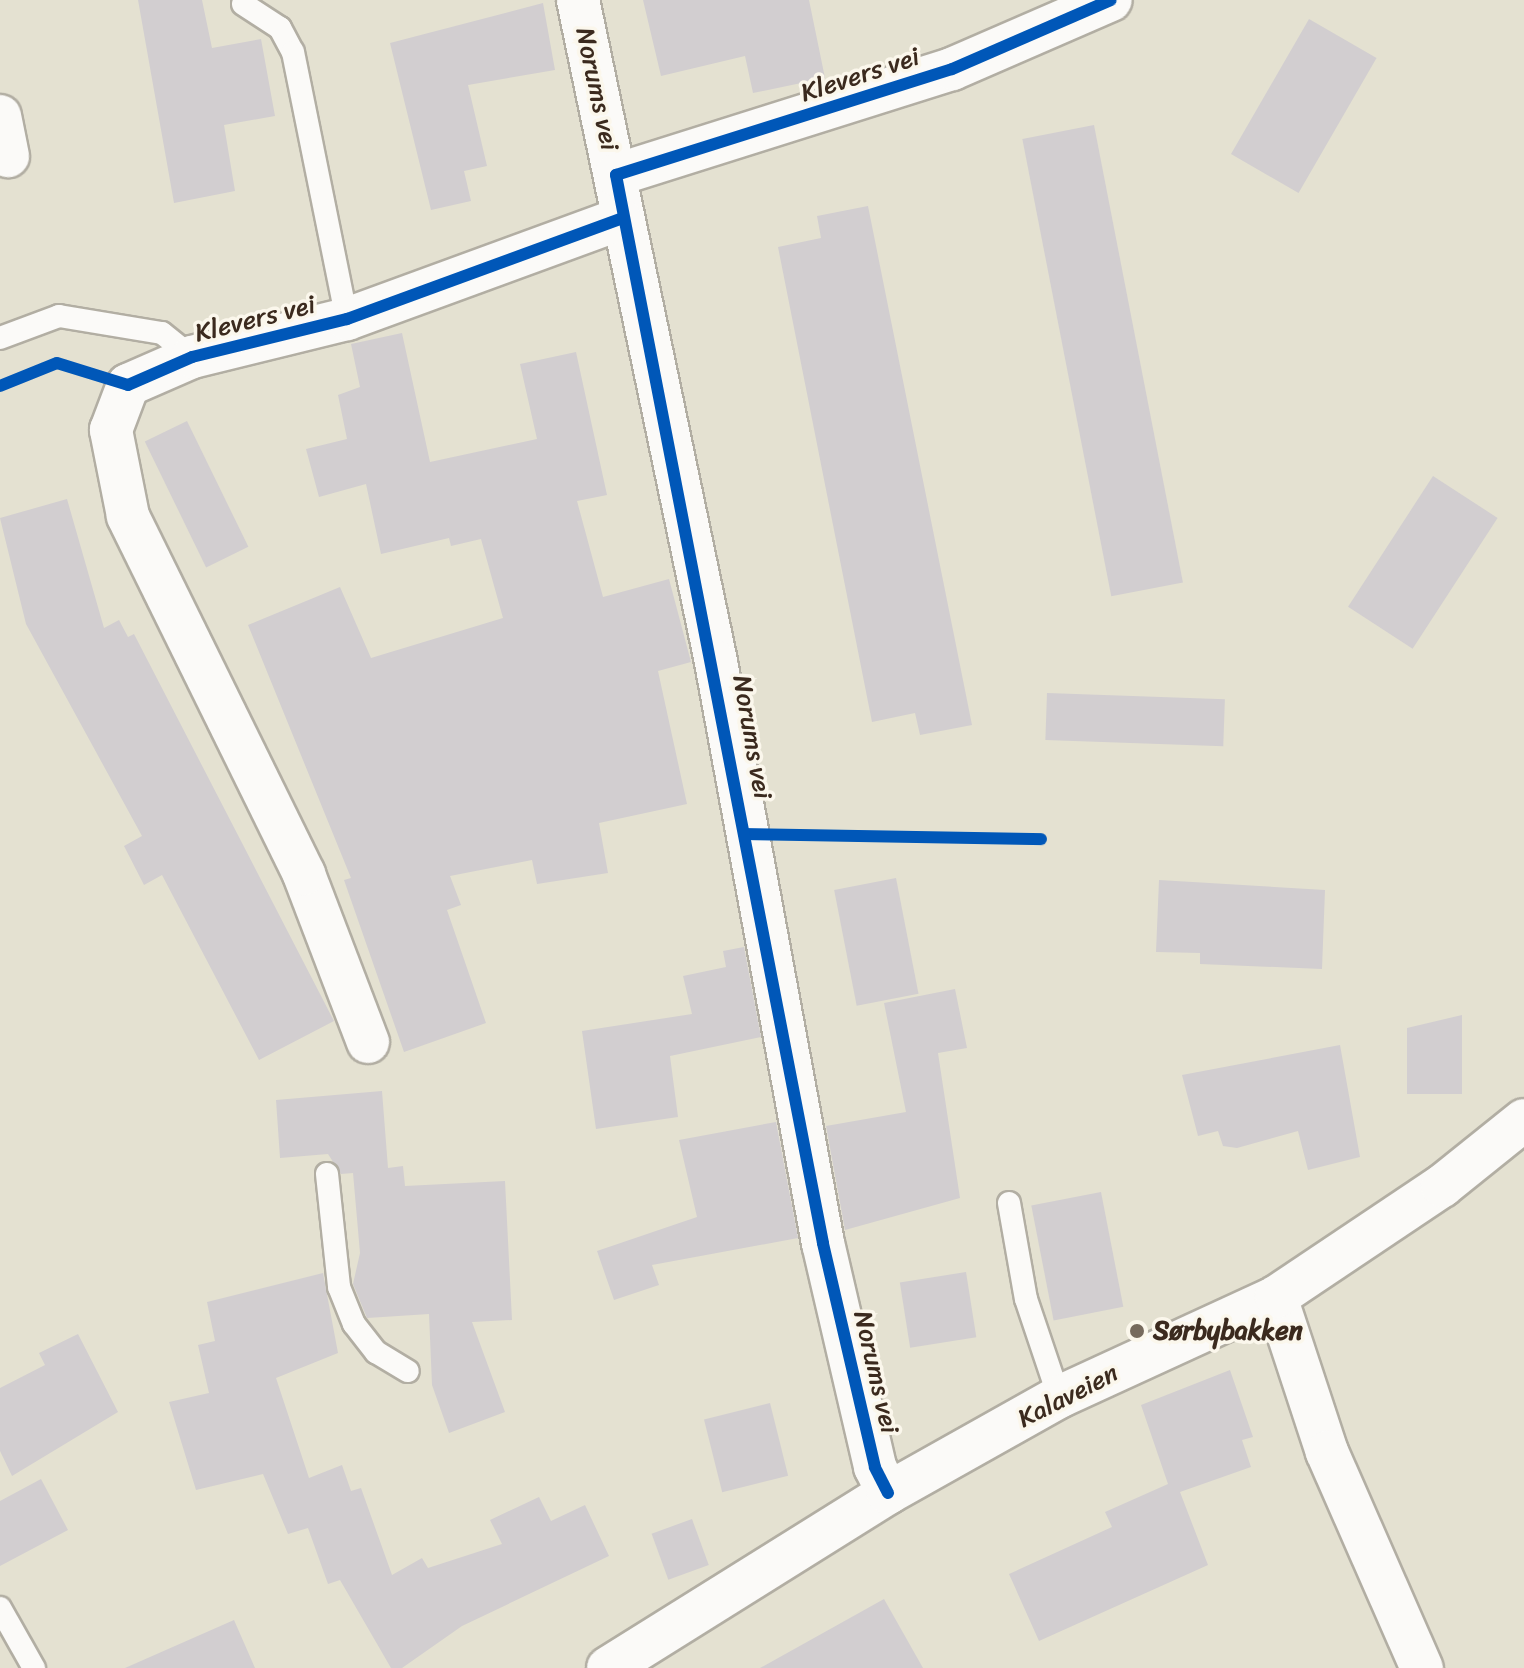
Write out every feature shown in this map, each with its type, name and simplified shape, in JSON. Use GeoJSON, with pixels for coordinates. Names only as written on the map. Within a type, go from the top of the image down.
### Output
{"type":"FeatureCollection","features":[{"type":"Feature","properties":{"kind":"street","name":"Norums vei"},"geometry":{"type":"LineString","coordinates":[[578,0],[616,175],[620,219],[716,662],[823,1243],[875,1467],[888,1493]]}},
{"type":"Feature","properties":{"kind":"street","name":"Klevers vei"},"geometry":{"type":"LineString","coordinates":[[616,175],[952,69],[1111,0]]}},
{"type":"Feature","properties":{"kind":"street"},"geometry":{"type":"LineString","coordinates":[[0,116],[8,156]]}},
{"type":"Feature","properties":{"kind":"street","name":"Klevers vei"},"geometry":{"type":"LineString","coordinates":[[368,1042],[304,874],[128,516],[111,430],[128,385],[192,357],[347,319],[620,219]]}},
{"type":"Feature","properties":{"kind":"street","name":"Kalaveien"},"geometry":{"type":"LineString","coordinates":[[608,1668],[888,1493],[1059,1397],[1276,1297],[1442,1186],[1524,1120]]}},
{"type":"Feature","properties":{"kind":"street"},"geometry":{"type":"LineString","coordinates":[[1276,1297],[1327,1452],[1422,1668]]}},
{"type":"Feature","properties":{"kind":"lane"},"geometry":{"type":"LineString","coordinates":[[243,4],[280,28],[293,52],[347,319]]}},
{"type":"Feature","properties":{"kind":"lane"},"geometry":{"type":"LineString","coordinates":[[0,338],[59,316],[162,333],[192,357]]}},
{"type":"Feature","properties":{"kind":"lane"},"geometry":{"type":"LineString","coordinates":[[327,1174],[339,1287],[354,1324],[376,1352],[408,1371]]}},
{"type":"Feature","properties":{"kind":"lane"},"geometry":{"type":"LineString","coordinates":[[1009,1203],[1026,1299],[1059,1397]]}},
{"type":"Feature","properties":{"kind":"lane"},"geometry":{"type":"LineString","coordinates":[[0,1608],[34,1668]]}},
{"type":"Feature","properties":{"kind":"building"},"geometry":{"type":"Polygon","coordinates":[[[138,0],[202,0],[212,48],[261,39],[275,116],[224,125],[235,191],[174,203],[138,0]]]}},
{"type":"Feature","properties":{"kind":"building"},"geometry":{"type":"Polygon","coordinates":[[[643,0],[809,0],[825,78],[753,93],[745,56],[661,76],[643,0]]]}},
{"type":"Feature","properties":{"kind":"building"},"geometry":{"type":"Polygon","coordinates":[[[543,3],[555,70],[468,85],[487,166],[464,171],[471,201],[431,210],[390,43],[543,3]]]}},
{"type":"Feature","properties":{"kind":"building"},"geometry":{"type":"Polygon","coordinates":[[[1309,19],[1377,58],[1299,193],[1231,154],[1309,19]]]}},
{"type":"Feature","properties":{"kind":"building"},"geometry":{"type":"Polygon","coordinates":[[[1094,125],[1183,582],[1111,596],[1022,139],[1094,125]]]}},
{"type":"Feature","properties":{"kind":"building"},"geometry":{"type":"Polygon","coordinates":[[[868,206],[972,725],[920,735],[915,713],[872,722],[778,247],[821,238],[817,216],[868,206]]]}},
{"type":"Feature","properties":{"kind":"building"},"geometry":{"type":"Polygon","coordinates":[[[402,333],[430,462],[537,439],[520,364],[576,352],[607,495],[577,501],[603,597],[669,579],[691,662],[658,671],[687,804],[599,823],[608,873],[537,884],[532,860],[450,876],[461,905],[447,910],[486,1023],[404,1052],[344,880],[351,878],[248,625],[340,587],[371,658],[503,618],[481,539],[451,546],[449,538],[381,554],[366,484],[319,497],[306,449],[347,439],[338,395],[360,387],[351,344],[402,333]]]}},
{"type":"Feature","properties":{"kind":"building"},"geometry":{"type":"Polygon","coordinates":[[[187,421],[248,547],[206,567],[145,442],[187,421]]]}},
{"type":"Feature","properties":{"kind":"building"},"geometry":{"type":"Polygon","coordinates":[[[1433,476],[1498,518],[1413,649],[1348,607],[1433,476]]]}},
{"type":"Feature","properties":{"kind":"building"},"geometry":{"type":"Polygon","coordinates":[[[67,499],[104,628],[119,620],[128,637],[134,634],[334,1021],[259,1060],[162,875],[144,885],[124,846],[142,836],[26,624],[0,518],[67,499]]]}},
{"type":"Feature","properties":{"kind":"building"},"geometry":{"type":"Polygon","coordinates":[[[1047,693],[1225,699],[1223,746],[1045,740],[1047,693]]]}},
{"type":"Feature","properties":{"kind":"building"},"geometry":{"type":"Polygon","coordinates":[[[896,878],[919,994],[857,1006],[834,890],[896,878]]]}},
{"type":"Feature","properties":{"kind":"building"},"geometry":{"type":"Polygon","coordinates":[[[1159,880],[1325,890],[1322,969],[1200,964],[1200,953],[1156,952],[1159,880]]]}},
{"type":"Feature","properties":{"kind":"building"},"geometry":{"type":"Polygon","coordinates":[[[744,947],[761,1037],[670,1056],[678,1117],[596,1129],[582,1031],[692,1014],[683,976],[726,967],[723,951],[744,947]]]}},
{"type":"Feature","properties":{"kind":"building"},"geometry":{"type":"Polygon","coordinates":[[[955,989],[967,1048],[938,1053],[960,1198],[845,1230],[826,1126],[906,1112],[884,1003],[955,989]]]}},
{"type":"Feature","properties":{"kind":"building"},"geometry":{"type":"Polygon","coordinates":[[[1462,1015],[1462,1094],[1407,1094],[1407,1028],[1462,1015]]]}},
{"type":"Feature","properties":{"kind":"building"},"geometry":{"type":"Polygon","coordinates":[[[1340,1045],[1360,1157],[1308,1170],[1298,1131],[1237,1148],[1223,1146],[1218,1131],[1198,1136],[1182,1075],[1340,1045]]]}},
{"type":"Feature","properties":{"kind":"building"},"geometry":{"type":"Polygon","coordinates":[[[382,1091],[388,1168],[403,1166],[405,1186],[505,1181],[512,1320],[472,1322],[505,1412],[449,1433],[432,1385],[429,1314],[367,1318],[353,1284],[360,1253],[353,1173],[341,1174],[328,1154],[280,1158],[276,1100],[382,1091]]]}},
{"type":"Feature","properties":{"kind":"building"},"geometry":{"type":"Polygon","coordinates":[[[776,1122],[798,1238],[652,1265],[659,1285],[614,1300],[597,1251],[697,1217],[679,1140],[776,1122]]]}},
{"type":"Feature","properties":{"kind":"building"},"geometry":{"type":"Polygon","coordinates":[[[1101,1192],[1123,1307],[1054,1320],[1031,1206],[1101,1192]]]}},
{"type":"Feature","properties":{"kind":"building"},"geometry":{"type":"Polygon","coordinates":[[[966,1272],[976,1337],[910,1348],[900,1282],[966,1272]]]}},
{"type":"Feature","properties":{"kind":"building"},"geometry":{"type":"Polygon","coordinates":[[[323,1273],[338,1353],[276,1378],[309,1478],[342,1465],[351,1491],[361,1488],[392,1575],[422,1558],[428,1568],[502,1544],[490,1520],[539,1497],[551,1521],[585,1505],[609,1556],[462,1626],[402,1668],[391,1668],[340,1580],[328,1584],[308,1528],[288,1534],[263,1474],[196,1490],[169,1402],[209,1393],[198,1345],[215,1341],[207,1302],[323,1273]]]}},
{"type":"Feature","properties":{"kind":"building"},"geometry":{"type":"Polygon","coordinates":[[[78,1334],[118,1412],[12,1476],[0,1451],[0,1388],[45,1365],[39,1353],[78,1334]]]}},
{"type":"Feature","properties":{"kind":"building"},"geometry":{"type":"Polygon","coordinates":[[[1230,1370],[1253,1437],[1242,1440],[1251,1467],[1180,1492],[1208,1565],[1039,1641],[1009,1574],[1112,1527],[1105,1512],[1168,1484],[1141,1405],[1230,1370]]]}},
{"type":"Feature","properties":{"kind":"building"},"geometry":{"type":"Polygon","coordinates":[[[770,1403],[788,1476],[722,1492],[704,1419],[770,1403]]]}},
{"type":"Feature","properties":{"kind":"building"},"geometry":{"type":"Polygon","coordinates":[[[41,1479],[68,1530],[0,1566],[0,1501],[41,1479]]]}},
{"type":"Feature","properties":{"kind":"building"},"geometry":{"type":"Polygon","coordinates":[[[692,1519],[709,1565],[668,1580],[652,1534],[692,1519]]]}},
{"type":"Feature","properties":{"kind":"building"},"geometry":{"type":"Polygon","coordinates":[[[884,1599],[923,1668],[760,1668],[884,1599]]]}},
{"type":"Feature","properties":{"kind":"building"},"geometry":{"type":"Polygon","coordinates":[[[234,1620],[255,1668],[125,1668],[234,1620]]]}},
{"type":"Feature","properties":{"kind":"cycle path"},"geometry":{"type":"LineString","coordinates":[[888,1493],[875,1467],[823,1243],[616,175],[952,69],[1111,0]]}},
{"type":"Feature","properties":{"kind":"cycle path"},"geometry":{"type":"LineString","coordinates":[[0,386],[57,363],[128,385],[192,357],[347,319],[620,219]]}},
{"type":"Feature","properties":{"kind":"cycle path"},"geometry":{"type":"LineString","coordinates":[[748,834],[1041,839]]}},
{"type":"Feature","properties":{"kind":"place","name":"Sørbybakken"},"geometry":{"type":"Point","coordinates":[1137,1331]}}]}
